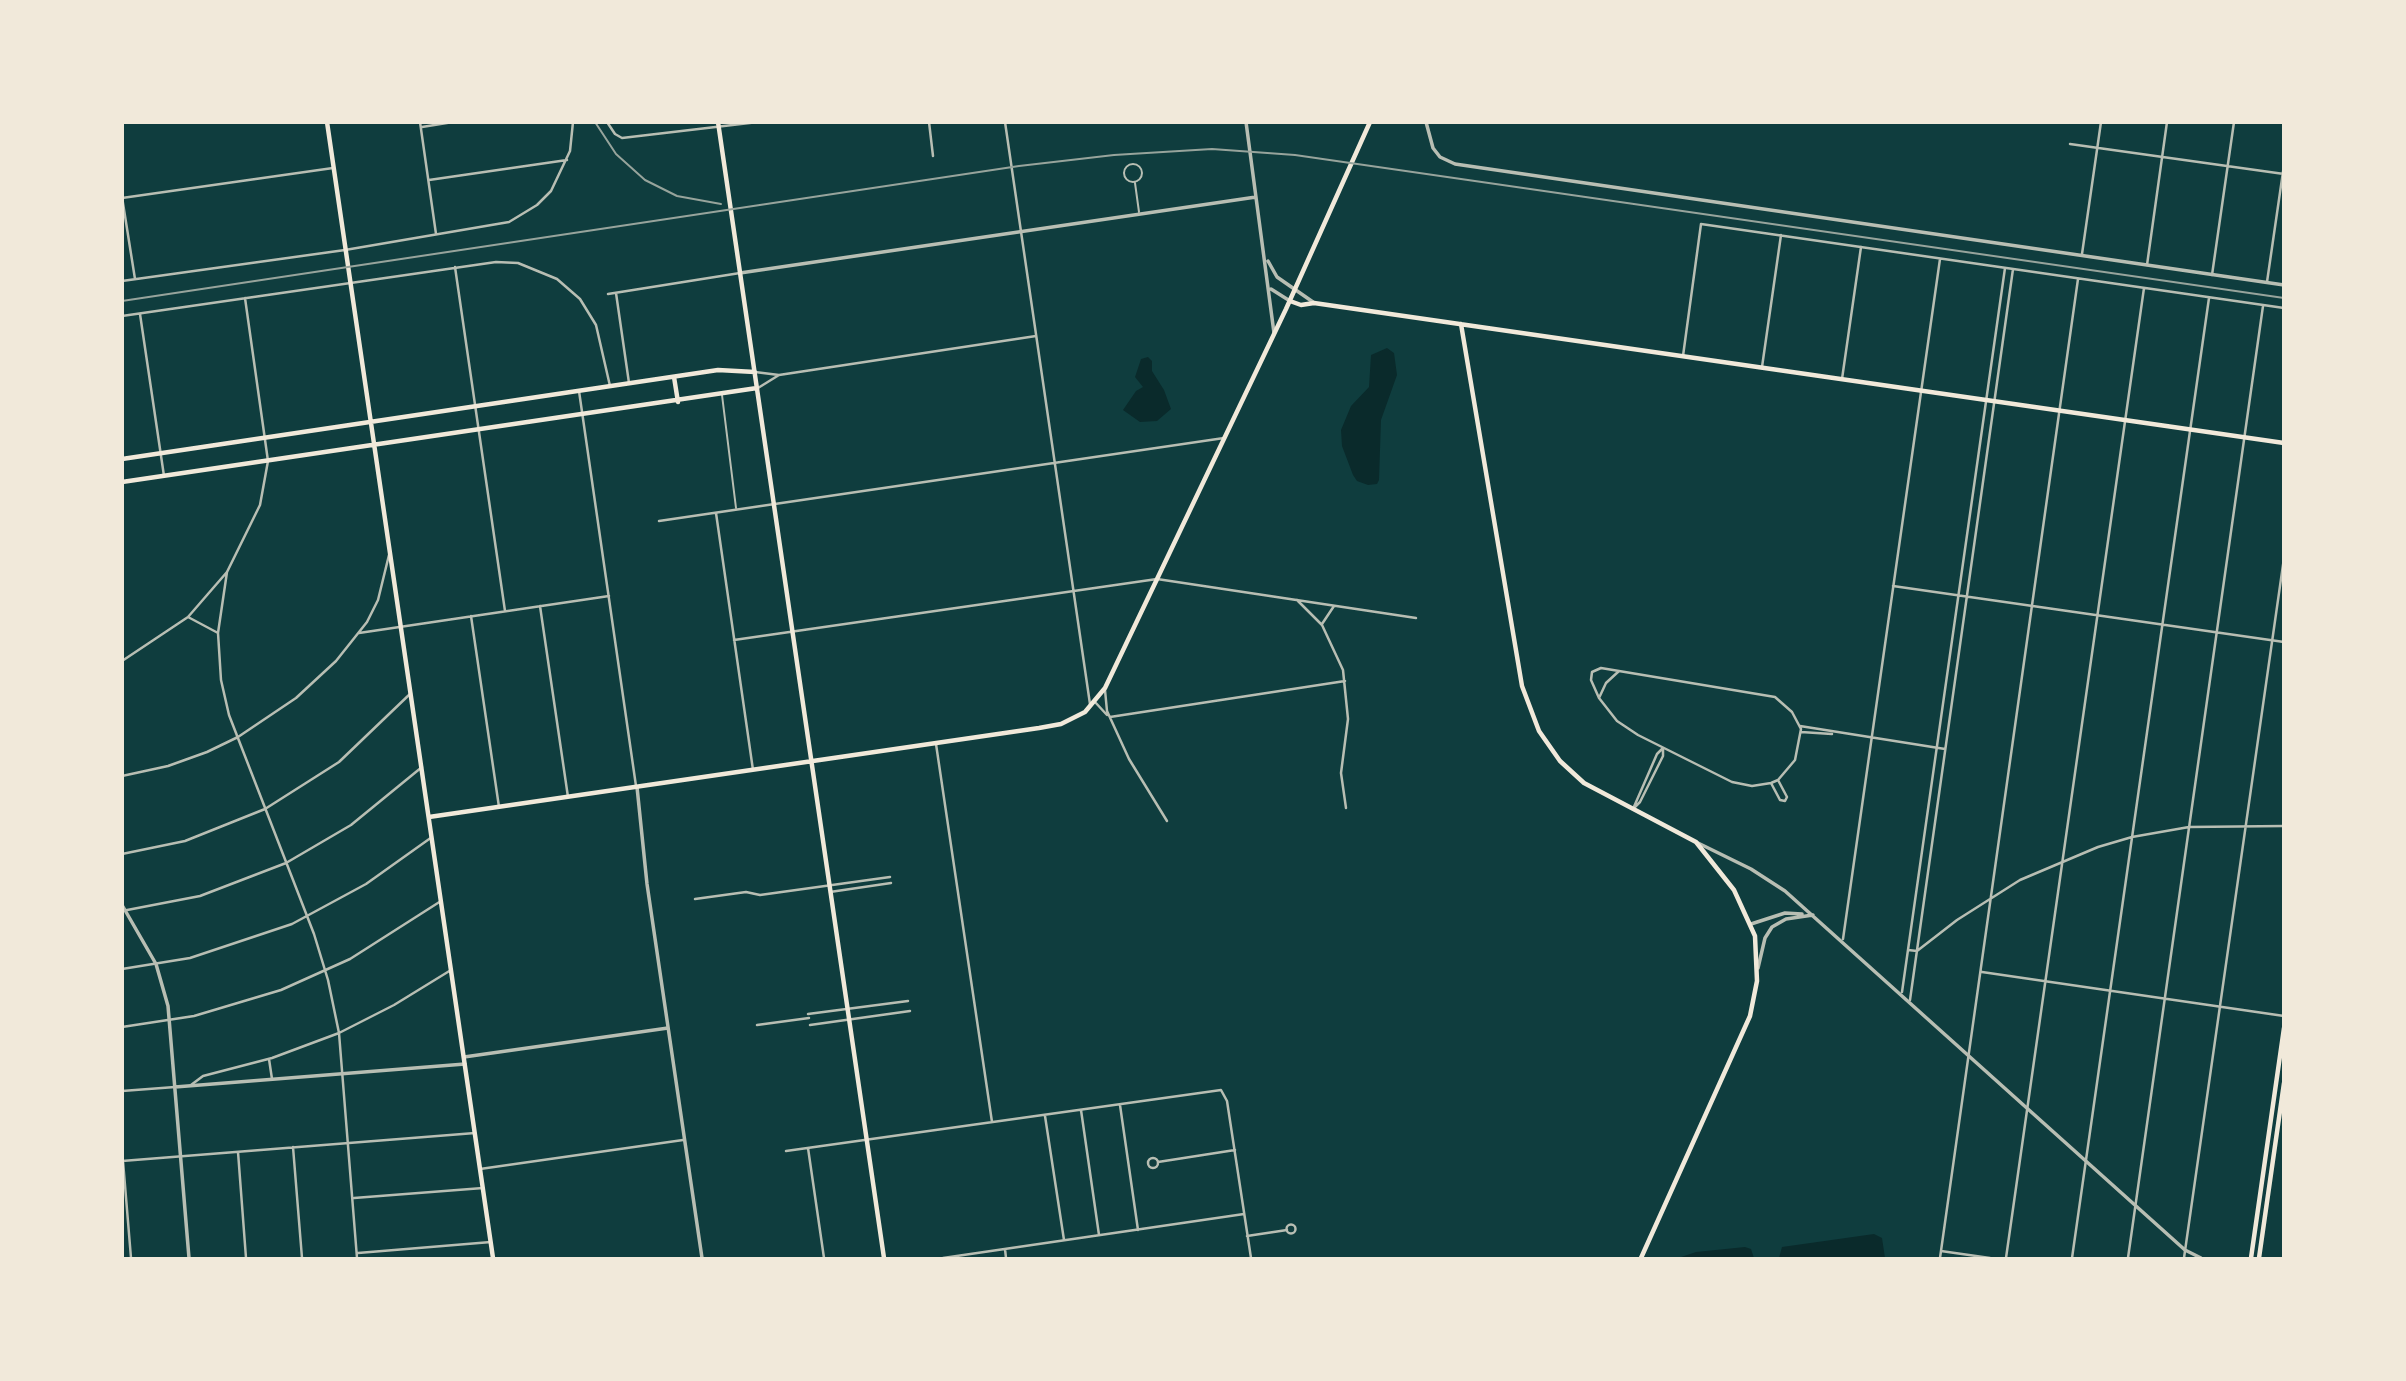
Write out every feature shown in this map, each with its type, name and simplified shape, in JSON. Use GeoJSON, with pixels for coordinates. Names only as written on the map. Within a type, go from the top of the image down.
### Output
{"type":"FeatureCollection","features":[{"type":"Feature","properties":{"kind":"main road"},"geometry":{"type":"LineString","coordinates":[[327,122],[494,1258]]}},
{"type":"Feature","properties":{"kind":"main road"},"geometry":{"type":"LineString","coordinates":[[429,817],[1052,726],[1076,717],[1091,707],[1105,688],[1274,336],[1370,122]]}},
{"type":"Feature","properties":{"kind":"main road"},"geometry":{"type":"LineString","coordinates":[[719,125],[884,1258]]}},
{"type":"Feature","properties":{"kind":"main road"},"geometry":{"type":"LineString","coordinates":[[1290,301],[1305,306],[1314,303],[2284,443]]}},
{"type":"Feature","properties":{"kind":"main road"},"geometry":{"type":"LineString","coordinates":[[1461,324],[1528,706],[1545,741],[1566,768],[1589,786],[1696,842],[1734,890],[1751,924],[1758,969],[1750,1016],[1642,1257]]}},
{"type":"Feature","properties":{"kind":"main road"},"geometry":{"type":"LineString","coordinates":[[122,459],[727,369],[755,372]]}},
{"type":"Feature","properties":{"kind":"main road"},"geometry":{"type":"LineString","coordinates":[[674,377],[678,402]]}},
{"type":"Feature","properties":{"kind":"main road"},"geometry":{"type":"LineString","coordinates":[[122,482],[722,396],[757,388]]}},
{"type":"Feature","properties":{"kind":"main road"},"geometry":{"type":"LineString","coordinates":[[2251,1258],[2284,1028]]}},
{"type":"Feature","properties":{"kind":"main road"},"geometry":{"type":"LineString","coordinates":[[2259,1258],[2284,1083]]}},
{"type":"Feature","properties":{"kind":"street"},"geometry":{"type":"LineString","coordinates":[[420,122],[436,235]]}},
{"type":"Feature","properties":{"kind":"street"},"geometry":{"type":"LineString","coordinates":[[421,128],[453,122]]}},
{"type":"Feature","properties":{"kind":"street"},"geometry":{"type":"LineString","coordinates":[[122,281],[494,226],[522,216],[551,191],[567,160],[573,122]]}},
{"type":"Feature","properties":{"kind":"street"},"geometry":{"type":"LineString","coordinates":[[607,122],[621,138],[758,122]]}},
{"type":"Feature","properties":{"kind":"street"},"geometry":{"type":"LineString","coordinates":[[929,122],[933,156]]}},
{"type":"Feature","properties":{"kind":"street"},"geometry":{"type":"LineString","coordinates":[[1005,122],[1091,707]]}},
{"type":"Feature","properties":{"kind":"street"},"geometry":{"type":"LineString","coordinates":[[1246,122],[1274,336]]}},
{"type":"Feature","properties":{"kind":"street"},"geometry":{"type":"LineString","coordinates":[[1426,122],[1433,148],[1440,157],[1455,164],[2284,285]]}},
{"type":"Feature","properties":{"kind":"street"},"geometry":{"type":"LineString","coordinates":[[2082,256],[2101,122]]}},
{"type":"Feature","properties":{"kind":"street"},"geometry":{"type":"LineString","coordinates":[[2147,265],[2167,122]]}},
{"type":"Feature","properties":{"kind":"street"},"geometry":{"type":"LineString","coordinates":[[2212,275],[2234,122]]}},
{"type":"Feature","properties":{"kind":"street"},"geometry":{"type":"LineString","coordinates":[[2070,144],[2283,174]]}},
{"type":"Feature","properties":{"kind":"street"},"geometry":{"type":"LineString","coordinates":[[429,180],[567,160]]}},
{"type":"Feature","properties":{"kind":"street"},"geometry":{"type":"LineString","coordinates":[[2267,282],[2284,165]]}},
{"type":"Feature","properties":{"kind":"street"},"geometry":{"type":"LineString","coordinates":[[135,279],[123,198],[334,168]]}},
{"type":"Feature","properties":{"kind":"street"},"geometry":{"type":"LineString","coordinates":[[608,294],[1256,197]]}},
{"type":"Feature","properties":{"kind":"street"},"geometry":{"type":"LineString","coordinates":[[1683,356],[1701,224],[2284,309]]}},
{"type":"Feature","properties":{"kind":"street"},"geometry":{"type":"LineString","coordinates":[[1762,368],[1781,235]]}},
{"type":"Feature","properties":{"kind":"street"},"geometry":{"type":"LineString","coordinates":[[1842,379],[1861,247]]}},
{"type":"Feature","properties":{"kind":"street"},"geometry":{"type":"LineString","coordinates":[[1265,254],[1277,277],[1314,303]]}},
{"type":"Feature","properties":{"kind":"street"},"geometry":{"type":"LineString","coordinates":[[1843,940],[1940,258]]}},
{"type":"Feature","properties":{"kind":"street"},"geometry":{"type":"LineString","coordinates":[[122,316],[455,267],[496,262],[518,263],[542,270],[580,299],[596,325],[610,386]]}},
{"type":"Feature","properties":{"kind":"street"},"geometry":{"type":"LineString","coordinates":[[455,267],[505,611]]}},
{"type":"Feature","properties":{"kind":"street"},"geometry":{"type":"LineString","coordinates":[[1902,992],[2005,268]]}},
{"type":"Feature","properties":{"kind":"street"},"geometry":{"type":"LineString","coordinates":[[1910,1000],[2013,269]]}},
{"type":"Feature","properties":{"kind":"street"},"geometry":{"type":"LineString","coordinates":[[1940,1258],[2078,279]]}},
{"type":"Feature","properties":{"kind":"street"},"geometry":{"type":"LineString","coordinates":[[1269,288],[1290,301]]}},
{"type":"Feature","properties":{"kind":"street"},"geometry":{"type":"LineString","coordinates":[[2006,1258],[2144,288]]}},
{"type":"Feature","properties":{"kind":"street"},"geometry":{"type":"LineString","coordinates":[[616,293],[629,384]]}},
{"type":"Feature","properties":{"kind":"street"},"geometry":{"type":"LineString","coordinates":[[122,661],[188,617],[228,572],[260,505],[267,482],[268,461],[245,298]]}},
{"type":"Feature","properties":{"kind":"street"},"geometry":{"type":"LineString","coordinates":[[2072,1258],[2209,298]]}},
{"type":"Feature","properties":{"kind":"street"},"geometry":{"type":"LineString","coordinates":[[2128,1258],[2263,306]]}},
{"type":"Feature","properties":{"kind":"street"},"geometry":{"type":"LineString","coordinates":[[140,314],[164,476]]}},
{"type":"Feature","properties":{"kind":"street"},"geometry":{"type":"LineString","coordinates":[[1996,332],[2004,333]]}},
{"type":"Feature","properties":{"kind":"street"},"geometry":{"type":"LineString","coordinates":[[755,372],[779,375],[1036,336]]}},
{"type":"Feature","properties":{"kind":"street"},"geometry":{"type":"LineString","coordinates":[[757,388],[779,375]]}},
{"type":"Feature","properties":{"kind":"street"},"geometry":{"type":"LineString","coordinates":[[579,391],[637,787],[647,884],[683,1140],[702,1258]]}},
{"type":"Feature","properties":{"kind":"street"},"geometry":{"type":"LineString","coordinates":[[659,521],[1224,438]]}},
{"type":"Feature","properties":{"kind":"street"},"geometry":{"type":"LineString","coordinates":[[1977,467],[1985,468]]}},
{"type":"Feature","properties":{"kind":"street"},"geometry":{"type":"LineString","coordinates":[[716,513],[753,770]]}},
{"type":"Feature","properties":{"kind":"street"},"geometry":{"type":"LineString","coordinates":[[1968,530],[1976,531]]}},
{"type":"Feature","properties":{"kind":"street"},"geometry":{"type":"LineString","coordinates":[[122,776],[195,757],[237,737],[296,698],[336,661],[359,633],[378,600],[390,551]]}},
{"type":"Feature","properties":{"kind":"street"},"geometry":{"type":"LineString","coordinates":[[2184,1258],[2284,558]]}},
{"type":"Feature","properties":{"kind":"street"},"geometry":{"type":"LineString","coordinates":[[228,572],[218,633],[221,680],[237,737],[307,916],[325,971],[339,1033],[357,1258]]}},
{"type":"Feature","properties":{"kind":"street"},"geometry":{"type":"LineString","coordinates":[[734,640],[1157,579],[1416,618]]}},
{"type":"Feature","properties":{"kind":"street"},"geometry":{"type":"LineString","coordinates":[[1893,586],[2284,642]]}},
{"type":"Feature","properties":{"kind":"street"},"geometry":{"type":"LineString","coordinates":[[359,633],[609,596]]}},
{"type":"Feature","properties":{"kind":"street"},"geometry":{"type":"LineString","coordinates":[[1297,600],[1322,625],[1338,654],[1345,681],[1348,719],[1341,768],[1346,808]]}},
{"type":"Feature","properties":{"kind":"street"},"geometry":{"type":"LineString","coordinates":[[540,606],[568,797]]}},
{"type":"Feature","properties":{"kind":"street"},"geometry":{"type":"LineString","coordinates":[[1322,625],[1334,606]]}},
{"type":"Feature","properties":{"kind":"street"},"geometry":{"type":"LineString","coordinates":[[471,616],[499,807]]}},
{"type":"Feature","properties":{"kind":"street"},"geometry":{"type":"LineString","coordinates":[[188,617],[218,633]]}},
{"type":"Feature","properties":{"kind":"street"},"geometry":{"type":"LineString","coordinates":[[1597,668],[1619,671],[1765,693],[1785,704],[1800,726],[1795,760],[1779,780],[1752,786],[1737,783],[1663,748],[1625,727],[1600,698],[1591,676],[1597,668]]}},
{"type":"Feature","properties":{"kind":"street"},"geometry":{"type":"LineString","coordinates":[[1600,698],[1606,683],[1619,671]]}},
{"type":"Feature","properties":{"kind":"street"},"geometry":{"type":"LineString","coordinates":[[1947,673],[1956,674]]}},
{"type":"Feature","properties":{"kind":"street"},"geometry":{"type":"LineString","coordinates":[[1110,718],[1345,681]]}},
{"type":"Feature","properties":{"kind":"street"},"geometry":{"type":"LineString","coordinates":[[1105,688],[1105,702],[1110,718],[1134,768],[1167,821]]}},
{"type":"Feature","properties":{"kind":"street"},"geometry":{"type":"LineString","coordinates":[[122,854],[185,841],[265,809],[339,762],[411,693]]}},
{"type":"Feature","properties":{"kind":"street"},"geometry":{"type":"LineString","coordinates":[[1095,702],[1110,718]]}},
{"type":"Feature","properties":{"kind":"street"},"geometry":{"type":"LineString","coordinates":[[1800,726],[1945,749]]}},
{"type":"Feature","properties":{"kind":"street"},"geometry":{"type":"LineString","coordinates":[[1801,732],[1829,736],[1833,733]]}},
{"type":"Feature","properties":{"kind":"street"},"geometry":{"type":"LineString","coordinates":[[936,743],[992,1122]]}},
{"type":"Feature","properties":{"kind":"street"},"geometry":{"type":"LineString","coordinates":[[1633,809],[1657,754],[1663,748]]}},
{"type":"Feature","properties":{"kind":"street"},"geometry":{"type":"LineString","coordinates":[[124,911],[200,896],[286,863],[351,824],[422,766]]}},
{"type":"Feature","properties":{"kind":"street"},"geometry":{"type":"LineString","coordinates":[[1771,783],[1780,800],[1785,801],[1787,797],[1779,780]]}},
{"type":"Feature","properties":{"kind":"street"},"geometry":{"type":"LineString","coordinates":[[1927,817],[1935,818]]}},
{"type":"Feature","properties":{"kind":"street"},"geometry":{"type":"LineString","coordinates":[[1908,950],[1917,951],[1992,897],[2063,860],[2133,837],[2189,827],[2246,824],[2284,826]]}},
{"type":"Feature","properties":{"kind":"street"},"geometry":{"type":"LineString","coordinates":[[122,969],[230,947],[307,916],[366,884],[432,836]]}},
{"type":"Feature","properties":{"kind":"street"},"geometry":{"type":"LineString","coordinates":[[1696,842],[1768,879],[1815,915],[2185,1250],[2201,1258]]}},
{"type":"Feature","properties":{"kind":"street"},"geometry":{"type":"LineString","coordinates":[[695,899],[746,892],[760,895],[890,877]]}},
{"type":"Feature","properties":{"kind":"street"},"geometry":{"type":"LineString","coordinates":[[1918,880],[1926,881]]}},
{"type":"Feature","properties":{"kind":"street"},"geometry":{"type":"LineString","coordinates":[[830,892],[891,883]]}},
{"type":"Feature","properties":{"kind":"street"},"geometry":{"type":"LineString","coordinates":[[122,1027],[169,1020],[239,1004],[325,971],[387,938],[441,901]]}},
{"type":"Feature","properties":{"kind":"street"},"geometry":{"type":"LineString","coordinates":[[122,905],[156,964],[165,992],[189,1258]]}},
{"type":"Feature","properties":{"kind":"street"},"geometry":{"type":"LineString","coordinates":[[1751,924],[1785,913],[1815,915]]}},
{"type":"Feature","properties":{"kind":"street"},"geometry":{"type":"LineString","coordinates":[[1758,969],[1765,938],[1772,927],[1786,919],[1815,915]]}},
{"type":"Feature","properties":{"kind":"street"},"geometry":{"type":"LineString","coordinates":[[191,1086],[203,1076],[269,1059],[339,1033],[394,1005],[451,970]]}},
{"type":"Feature","properties":{"kind":"street"},"geometry":{"type":"LineString","coordinates":[[1981,972],[2284,1016]]}},
{"type":"Feature","properties":{"kind":"street"},"geometry":{"type":"LineString","coordinates":[[757,1025],[908,1001]]}},
{"type":"Feature","properties":{"kind":"street"},"geometry":{"type":"LineString","coordinates":[[810,1025],[910,1011]]}},
{"type":"Feature","properties":{"kind":"street"},"geometry":{"type":"LineString","coordinates":[[122,1091],[465,1061],[668,1028]]}},
{"type":"Feature","properties":{"kind":"street"},"geometry":{"type":"LineString","coordinates":[[269,1059],[272,1079]]}},
{"type":"Feature","properties":{"kind":"street"},"geometry":{"type":"LineString","coordinates":[[786,1151],[1221,1090],[1227,1101],[1251,1258]]}},
{"type":"Feature","properties":{"kind":"street"},"geometry":{"type":"LineString","coordinates":[[1120,1104],[1138,1230]]}},
{"type":"Feature","properties":{"kind":"street"},"geometry":{"type":"LineString","coordinates":[[1081,1109],[1099,1235]]}},
{"type":"Feature","properties":{"kind":"street"},"geometry":{"type":"LineString","coordinates":[[1045,1114],[1064,1240]]}},
{"type":"Feature","properties":{"kind":"street"},"geometry":{"type":"LineString","coordinates":[[131,1258],[123,1161],[475,1133]]}},
{"type":"Feature","properties":{"kind":"street"},"geometry":{"type":"LineString","coordinates":[[480,1169],[683,1140]]}},
{"type":"Feature","properties":{"kind":"street"},"geometry":{"type":"LineString","coordinates":[[293,1147],[302,1258]]}},
{"type":"Feature","properties":{"kind":"street"},"geometry":{"type":"LineString","coordinates":[[808,1147],[824,1258]]}},
{"type":"Feature","properties":{"kind":"street"},"geometry":{"type":"LineString","coordinates":[[1158,1162],[1235,1150]]}},
{"type":"Feature","properties":{"kind":"street"},"geometry":{"type":"LineString","coordinates":[[238,1152],[246,1258]]}},
{"type":"Feature","properties":{"kind":"street"},"geometry":{"type":"LineString","coordinates":[[352,1198],[483,1188]]}},
{"type":"Feature","properties":{"kind":"street"},"geometry":{"type":"LineString","coordinates":[[943,1258],[1244,1214]]}},
{"type":"Feature","properties":{"kind":"street"},"geometry":{"type":"LineString","coordinates":[[1247,1236],[1287,1230]]}},
{"type":"Feature","properties":{"kind":"street"},"geometry":{"type":"LineString","coordinates":[[357,1253],[491,1242]]}},
{"type":"Feature","properties":{"kind":"street"},"geometry":{"type":"LineString","coordinates":[[1005,1249],[1006,1258]]}},
{"type":"Feature","properties":{"kind":"street"},"geometry":{"type":"LineString","coordinates":[[1941,1251],[1990,1258]]}},
{"type":"Feature","properties":{"kind":"lane"},"geometry":{"type":"LineString","coordinates":[[1135,181],[1126,179],[1124,174],[1129,164],[1138,165],[1142,172],[1135,181],[1140,214]]}},
{"type":"Feature","properties":{"kind":"lane"},"geometry":{"type":"LineString","coordinates":[[722,396],[737,510]]}},
{"type":"Feature","properties":{"kind":"water"},"geometry":{"type":"Polygon","coordinates":[[[1387,348],[1394,353],[1397,375],[1381,420],[1379,480],[1377,484],[1368,485],[1357,481],[1353,475],[1342,446],[1341,430],[1351,406],[1369,387],[1371,355],[1387,348]]]}},
{"type":"Feature","properties":{"kind":"water"},"geometry":{"type":"Polygon","coordinates":[[[1148,357],[1171,409],[1157,421],[1140,422],[1123,410],[1136,391],[1143,387],[1135,377],[1141,359],[1148,357]]]}},
{"type":"Feature","properties":{"kind":"water"},"geometry":{"type":"Polygon","coordinates":[[[1874,1234],[1882,1238],[1885,1258],[1779,1258],[1782,1247],[1874,1234]]]}},
{"type":"Feature","properties":{"kind":"water"},"geometry":{"type":"Polygon","coordinates":[[[1745,1247],[1751,1249],[1754,1258],[1678,1258],[1696,1252],[1745,1247]]]}},
{"type":"Feature","properties":{"kind":"railway"},"geometry":{"type":"LineString","coordinates":[[595,122],[616,154],[645,180],[677,196],[721,204]]}},
{"type":"Feature","properties":{"kind":"railway"},"geometry":{"type":"LineString","coordinates":[[122,301],[1019,166],[1114,155],[1212,149],[1295,155],[2284,298]]}}]}
